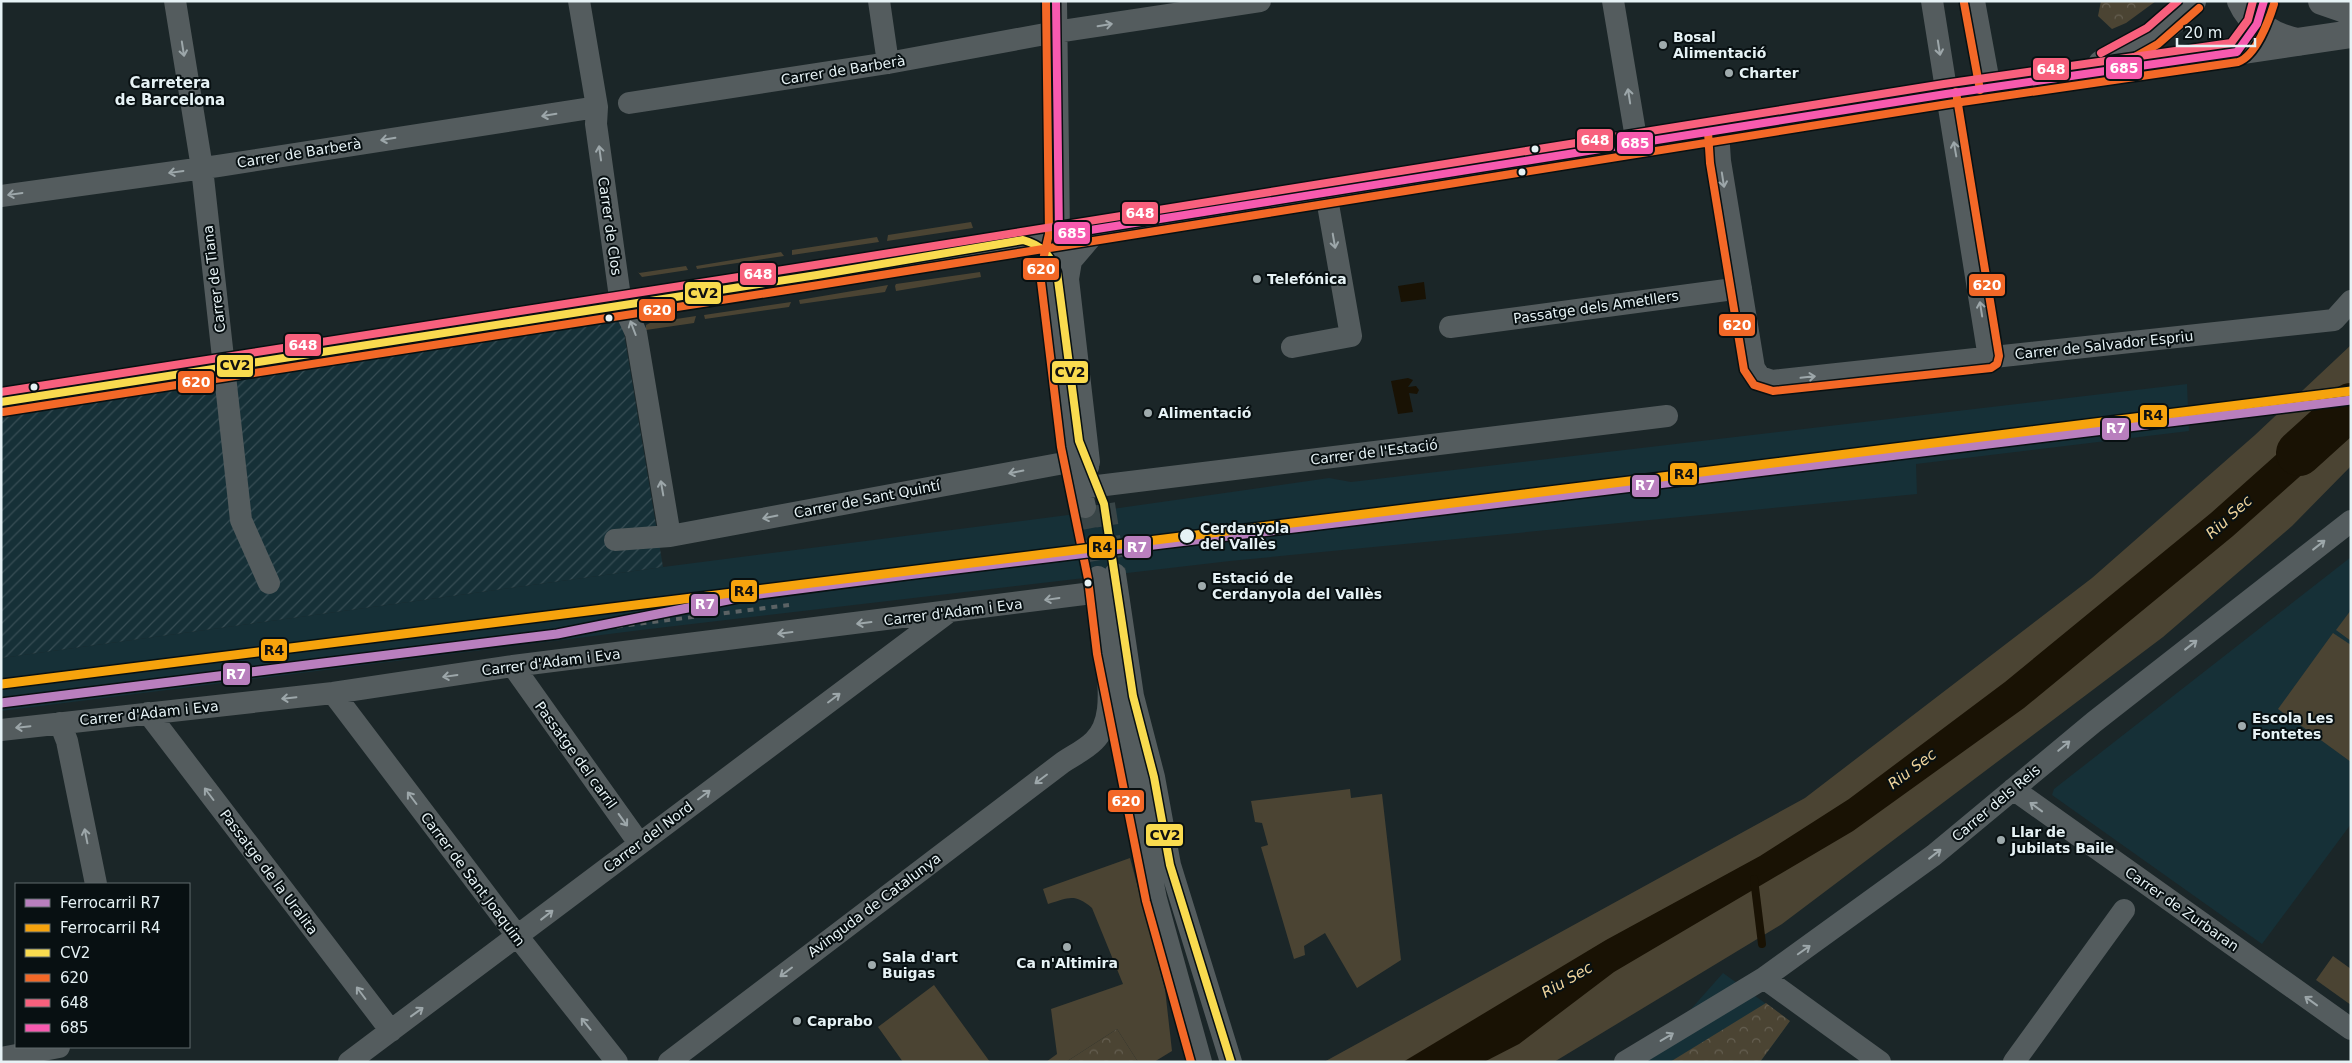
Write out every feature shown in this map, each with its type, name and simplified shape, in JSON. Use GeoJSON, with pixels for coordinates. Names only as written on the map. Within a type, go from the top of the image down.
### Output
{"type":"FeatureCollection","features":[{"type":"Feature","properties":{"kind":"main road"},"geometry":{"type":"LineString","coordinates":[[2075,75],[2141,44],[2181,14],[2192,1]]}},
{"type":"Feature","properties":{"kind":"main road"},"geometry":{"type":"LineString","coordinates":[[2241,1],[2248,14],[2261,12]]}},
{"type":"Feature","properties":{"kind":"main road"},"geometry":{"type":"LineString","coordinates":[[2322,1],[2351,11]]}},
{"type":"Feature","properties":{"kind":"main road"},"geometry":{"type":"LineString","coordinates":[[2237,52],[2261,12]]}},
{"type":"Feature","properties":{"kind":"main road"},"geometry":{"type":"LineString","coordinates":[[2261,12],[2279,37],[2300,43]]}},
{"type":"Feature","properties":{"kind":"main road"},"geometry":{"type":"LineString","coordinates":[[1,402],[1946,94],[2351,34]]}},
{"type":"Feature","properties":{"kind":"street","name":"Carrer de Tiana"},"geometry":{"type":"LineString","coordinates":[[175,1],[202,168],[241,520],[269,583]]}},
{"type":"Feature","properties":{"kind":"street","name":"Carrer de Clos"},"geometry":{"type":"LineString","coordinates":[[579,1],[597,107],[596,124],[619,290],[623,305],[636,333],[670,536]]}},
{"type":"Feature","properties":{"kind":"street"},"geometry":{"type":"LineString","coordinates":[[879,1],[888,63]]}},
{"type":"Feature","properties":{"kind":"street"},"geometry":{"type":"LineString","coordinates":[[1053,261],[1059,235],[1056,1]]}},
{"type":"Feature","properties":{"kind":"street","name":"Carrer de Barberà"},"geometry":{"type":"LineString","coordinates":[[630,103],[888,63],[1056,32],[1260,1]]}},
{"type":"Feature","properties":{"kind":"street"},"geometry":{"type":"LineString","coordinates":[[1613,1],[1637,144]]}},
{"type":"Feature","properties":{"kind":"street"},"geometry":{"type":"LineString","coordinates":[[1932,1],[1989,358]]}},
{"type":"Feature","properties":{"kind":"street"},"geometry":{"type":"LineString","coordinates":[[1974,1],[1990,88]]}},
{"type":"Feature","properties":{"kind":"street","name":"Carrer de Barberà"},"geometry":{"type":"LineString","coordinates":[[1,196],[202,168],[597,107]]}},
{"type":"Feature","properties":{"kind":"street"},"geometry":{"type":"LineString","coordinates":[[1718,131],[1720,161],[1741,288]]}},
{"type":"Feature","properties":{"kind":"street"},"geometry":{"type":"LineString","coordinates":[[1292,347],[1351,336],[1326,193]]}},
{"type":"Feature","properties":{"kind":"street"},"geometry":{"type":"LineString","coordinates":[[1086,480],[1068,279],[1070,261],[1083,249],[1099,228]]}},
{"type":"Feature","properties":{"kind":"street"},"geometry":{"type":"LineString","coordinates":[[1023,240],[1036,243],[1053,261],[1059,279],[1079,441],[1086,480]]}},
{"type":"Feature","properties":{"kind":"street","name":"Carrer de Salvador Espriu"},"geometry":{"type":"LineString","coordinates":[[1741,288],[1754,368],[1760,377],[1772,381],[2334,320],[2351,301]]}},
{"type":"Feature","properties":{"kind":"street","name":"Passatge dels Ametllers"},"geometry":{"type":"LineString","coordinates":[[1450,327],[1741,288]]}},
{"type":"Feature","properties":{"kind":"street","name":"Carrer de l'Estació"},"geometry":{"type":"LineString","coordinates":[[1086,480],[1667,416]]}},
{"type":"Feature","properties":{"kind":"street","name":"Carrer de Sant Quintí"},"geometry":{"type":"LineString","coordinates":[[615,540],[670,536],[1086,480]]}},
{"type":"Feature","properties":{"kind":"street","name":"Carrer dels Reis"},"geometry":{"type":"LineString","coordinates":[[1625,1062],[1764,978],[1934,855],[2094,722],[2351,521]]}},
{"type":"Feature","properties":{"kind":"street"},"geometry":{"type":"LineString","coordinates":[[1104,581],[1145,747],[1153,772],[1162,871],[1215,1056]]}},
{"type":"Feature","properties":{"kind":"street","name":"Carrer d'Adam i Eva"},"geometry":{"type":"LineString","coordinates":[[1,730],[333,693],[513,666],[948,613],[1104,581]]}},
{"type":"Feature","properties":{"kind":"street","name":"Avinguda de Catalunya"},"geometry":{"type":"LineString","coordinates":[[669,1062],[1093,742],[1104,730],[1109,710],[1104,581]]}},
{"type":"Feature","properties":{"kind":"street","name":"Carrer del Nord"},"geometry":{"type":"LineString","coordinates":[[349,1062],[948,613]]}},
{"type":"Feature","properties":{"kind":"street","name":"Avinguda de Catalunya"},"geometry":{"type":"LineString","coordinates":[[1107,652],[1156,899],[1215,1056]]}},
{"type":"Feature","properties":{"kind":"street","name":"Passatge del carril"},"geometry":{"type":"LineString","coordinates":[[513,666],[639,843]]}},
{"type":"Feature","properties":{"kind":"street","name":"Carrer de Sant Joaquim"},"geometry":{"type":"LineString","coordinates":[[333,693],[518,937],[617,1062]]}},
{"type":"Feature","properties":{"kind":"street","name":"Passatge de la Uralita"},"geometry":{"type":"LineString","coordinates":[[148,713],[391,1031]]}},
{"type":"Feature","properties":{"kind":"street"},"geometry":{"type":"LineString","coordinates":[[60,723],[67,741],[96,883]]}},
{"type":"Feature","properties":{"kind":"street"},"geometry":{"type":"LineString","coordinates":[[1080,750],[1093,747],[1108,751],[1129,764],[1153,772]]}},
{"type":"Feature","properties":{"kind":"street","name":"Carrer de Zurbaran"},"geometry":{"type":"LineString","coordinates":[[2013,789],[2351,1029]]}},
{"type":"Feature","properties":{"kind":"street"},"geometry":{"type":"LineString","coordinates":[[2014,1062],[2124,910]]}},
{"type":"Feature","properties":{"kind":"street"},"geometry":{"type":"LineString","coordinates":[[1764,978],[1880,1062]]}},
{"type":"Feature","properties":{"kind":"street"},"geometry":{"type":"LineString","coordinates":[[1,1058],[54,1048]]}},
{"type":"Feature","properties":{"kind":"shaded area"},"geometry":{"type":"Polygon","coordinates":[[[618,297],[663,567],[1,658],[1,401],[618,297]]]}},
{"type":"Feature","properties":{"kind":"shaded area"},"geometry":{"type":"Polygon","coordinates":[[[2187,384],[2189,431],[1916,464],[1917,494],[1230,561],[641,630],[1,711],[1,658],[663,567],[1091,512],[1329,478],[1351,482],[2187,384]]]}},
{"type":"Feature","properties":{"kind":"shaded area","name":"Escola Les Fontetes"},"geometry":{"type":"Polygon","coordinates":[[[2351,557],[2351,824],[2262,944],[2052,795],[2054,789],[2351,557]]]}},
{"type":"Feature","properties":{"kind":"shaded area"},"geometry":{"type":"Polygon","coordinates":[[[1723,973],[1790,1021],[1760,1062],[1644,1062],[1723,973]]]}},
{"type":"Feature","properties":{"kind":"green space"},"geometry":{"type":"Polygon","coordinates":[[[2101,1],[2156,1],[2126,23],[2112,29],[2098,16],[2101,1]]]}},
{"type":"Feature","properties":{"kind":"green space"},"geometry":{"type":"Polygon","coordinates":[[[971,222],[973,228],[887,241],[888,235],[971,222]]]}},
{"type":"Feature","properties":{"kind":"green space"},"geometry":{"type":"Polygon","coordinates":[[[877,237],[879,242],[792,255],[792,250],[877,237]]]}},
{"type":"Feature","properties":{"kind":"green space"},"geometry":{"type":"Polygon","coordinates":[[[781,252],[784,256],[697,269],[696,266],[781,252]]]}},
{"type":"Feature","properties":{"kind":"green space"},"geometry":{"type":"Polygon","coordinates":[[[686,266],[688,270],[642,277],[637,271],[639,273],[686,266]]]}},
{"type":"Feature","properties":{"kind":"green space"},"geometry":{"type":"Polygon","coordinates":[[[980,272],[981,277],[896,291],[895,286],[896,284],[980,272]]]}},
{"type":"Feature","properties":{"kind":"green space"},"geometry":{"type":"Polygon","coordinates":[[[888,285],[885,292],[800,304],[799,300],[888,285]]]}},
{"type":"Feature","properties":{"kind":"green space"},"geometry":{"type":"Polygon","coordinates":[[[791,302],[789,307],[705,319],[704,315],[791,302]]]}},
{"type":"Feature","properties":{"kind":"green space"},"geometry":{"type":"Polygon","coordinates":[[[696,316],[694,323],[646,330],[646,325],[650,323],[696,316]]]}},
{"type":"Feature","properties":{"kind":"green space"},"geometry":{"type":"Polygon","coordinates":[[[2351,345],[2351,466],[2292,526],[2163,637],[1782,924],[1554,1062],[1324,1062],[1805,798],[2092,578],[2255,435],[2351,345]]]}},
{"type":"Feature","properties":{"kind":"green space"},"geometry":{"type":"Polygon","coordinates":[[[2351,610],[2351,641],[2336,630],[2351,610]]]}},
{"type":"Feature","properties":{"kind":"green space"},"geometry":{"type":"Polygon","coordinates":[[[2333,633],[2351,645],[2351,762],[2278,709],[2333,633]]]}},
{"type":"Feature","properties":{"kind":"green space"},"geometry":{"type":"Polygon","coordinates":[[[1350,789],[1351,798],[1382,794],[1401,960],[1357,988],[1325,933],[1304,946],[1305,955],[1294,959],[1261,847],[1268,845],[1262,823],[1255,822],[1251,801],[1350,789]]]}},
{"type":"Feature","properties":{"kind":"green space"},"geometry":{"type":"Polygon","coordinates":[[[1130,858],[1165,989],[1172,1051],[1154,1062],[1138,1062],[1117,1029],[1066,1062],[1046,1062],[1057,1054],[1051,1009],[1123,984],[1092,908],[1080,900],[1071,898],[1048,904],[1043,889],[1130,858]]]}},
{"type":"Feature","properties":{"kind":"green space"},"geometry":{"type":"Polygon","coordinates":[[[2333,956],[2351,969],[2351,1005],[2316,980],[2333,956]]]}},
{"type":"Feature","properties":{"kind":"green space"},"geometry":{"type":"Polygon","coordinates":[[[934,985],[990,1062],[903,1062],[878,1027],[934,985]]]}},
{"type":"Feature","properties":{"kind":"green space"},"geometry":{"type":"Polygon","coordinates":[[[1766,1003],[1790,1021],[1760,1062],[1670,1062],[1766,1003]]]}},
{"type":"Feature","properties":{"kind":"green space"},"geometry":{"type":"Polygon","coordinates":[[[1117,1029],[1138,1062],[1066,1062],[1117,1029]]]}},
{"type":"Feature","properties":{"kind":"water"},"geometry":{"type":"Polygon","coordinates":[[[1424,282],[1426,299],[1401,302],[1398,286],[1424,282]]]}},
{"type":"Feature","properties":{"kind":"water"},"geometry":{"type":"Polygon","coordinates":[[[1408,378],[1413,380],[1408,387],[1416,386],[1419,390],[1417,394],[1409,393],[1413,412],[1398,414],[1391,381],[1408,378]]]}},
{"type":"Feature","properties":{"kind":"water"},"geometry":{"type":"Polygon","coordinates":[[[2351,410],[2351,431],[2233,536],[2024,708],[1853,831],[1614,972],[1519,1044],[1484,1062],[1403,1062],[1606,940],[1760,856],[1849,799],[2005,682],[2211,513],[2323,413],[2351,410]]]}},
{"type":"Feature","properties":{"kind":"waterway","name":"Riu Sec"},"geometry":{"type":"LineString","coordinates":[[2299,453],[2351,406]]}},
{"type":"Feature","properties":{"kind":"waterway"},"geometry":{"type":"LineString","coordinates":[[1754,879],[1762,944]]}},
{"type":"Feature","properties":{"kind":"tunnel"},"geometry":{"type":"LineString","coordinates":[[1104,504],[1115,574]]}},
{"type":"Feature","properties":{"kind":"tunnel"},"geometry":{"type":"LineString","coordinates":[[1085,507],[1098,577]]}},
{"type":"Feature","properties":{"kind":"railway"},"geometry":{"type":"LineString","coordinates":[[557,634],[789,605]]}},
{"type":"Feature","properties":{"kind":"rail line","name":"R4"},"geometry":{"type":"LineString","coordinates":[[2,684],[2351,391]]}},
{"type":"Feature","properties":{"kind":"rail line","name":"R7"},"geometry":{"type":"LineString","coordinates":[[1,703],[557,634],[753,595],[907,575],[2351,400]]}},
{"type":"Feature","properties":{"kind":"transit line","name":"620"},"geometry":{"type":"LineString","coordinates":[[1046,1],[1049,234],[1040,273],[1061,447],[1088,579],[1097,654],[1146,901],[1191,1062]]}},
{"type":"Feature","properties":{"kind":"transit line","name":"685"},"geometry":{"type":"LineString","coordinates":[[1056,1],[1059,235],[1946,94],[2237,52],[2257,24],[2264,1]]}},
{"type":"Feature","properties":{"kind":"transit line","name":"648"},"geometry":{"type":"LineString","coordinates":[[2101,53],[2147,28],[2178,1]]}},
{"type":"Feature","properties":{"kind":"transit line","name":"648"},"geometry":{"type":"LineString","coordinates":[[1,392],[815,265],[1944,84],[2231,43],[2248,20],[2253,1]]}},
{"type":"Feature","properties":{"kind":"transit line","name":"620"},"geometry":{"type":"LineString","coordinates":[[1964,3],[1980,90]]}},
{"type":"Feature","properties":{"kind":"transit line","name":"620"},"geometry":{"type":"LineString","coordinates":[[3,412],[819,285],[1948,104],[2238,62],[2251,53],[2261,37],[2274,4]]}},
{"type":"Feature","properties":{"kind":"transit line","name":"620"},"geometry":{"type":"LineString","coordinates":[[2110,71],[2158,44],[2199,8]]}},
{"type":"Feature","properties":{"kind":"transit line","name":"620"},"geometry":{"type":"LineString","coordinates":[[1708,132],[1710,163],[1744,370],[1754,385],[1773,391],[1991,368],[1997,364],[1999,356],[1956,92]]}},
{"type":"Feature","properties":{"kind":"transit line","name":"CV2"},"geometry":{"type":"LineString","coordinates":[[1,402],[817,275],[1023,240],[1030,242],[1045,252],[1057,272],[1079,441],[1104,504],[1133,696],[1154,777],[1170,865],[1231,1062]]}},
{"type":"Feature","properties":{"kind":"place","name":"Bosal Alimentació"},"geometry":{"type":"Point","coordinates":[1663,45]}},
{"type":"Feature","properties":{"kind":"place","name":"Charter"},"geometry":{"type":"Point","coordinates":[1729,73]}},
{"type":"Feature","properties":{"kind":"place","name":"Telefónica"},"geometry":{"type":"Point","coordinates":[1257,279]}},
{"type":"Feature","properties":{"kind":"place","name":"Alimentació"},"geometry":{"type":"Point","coordinates":[1148,413]}},
{"type":"Feature","properties":{"kind":"place","name":"Cerdanyola del Vallès"},"geometry":{"type":"Point","coordinates":[1187,536]}},
{"type":"Feature","properties":{"kind":"place","name":"Estació de Cerdanyola del Vallès"},"geometry":{"type":"Point","coordinates":[1202,586]}},
{"type":"Feature","properties":{"kind":"place","name":"Escola Les Fontetes"},"geometry":{"type":"Point","coordinates":[2242,726]}},
{"type":"Feature","properties":{"kind":"place","name":"Llar de Jubilats Baile"},"geometry":{"type":"Point","coordinates":[2001,840]}},
{"type":"Feature","properties":{"kind":"place","name":"Ca n'Altimira"},"geometry":{"type":"Point","coordinates":[1067,947]}},
{"type":"Feature","properties":{"kind":"place","name":"Sala d'art Buigas"},"geometry":{"type":"Point","coordinates":[872,965]}},
{"type":"Feature","properties":{"kind":"place","name":"Caprabo"},"geometry":{"type":"Point","coordinates":[797,1021]}},
{"type":"Feature","properties":{"kind":"district","name":"Carretera de Barcelona"},"geometry":{"type":"Point","coordinates":[170,92]}}]}
